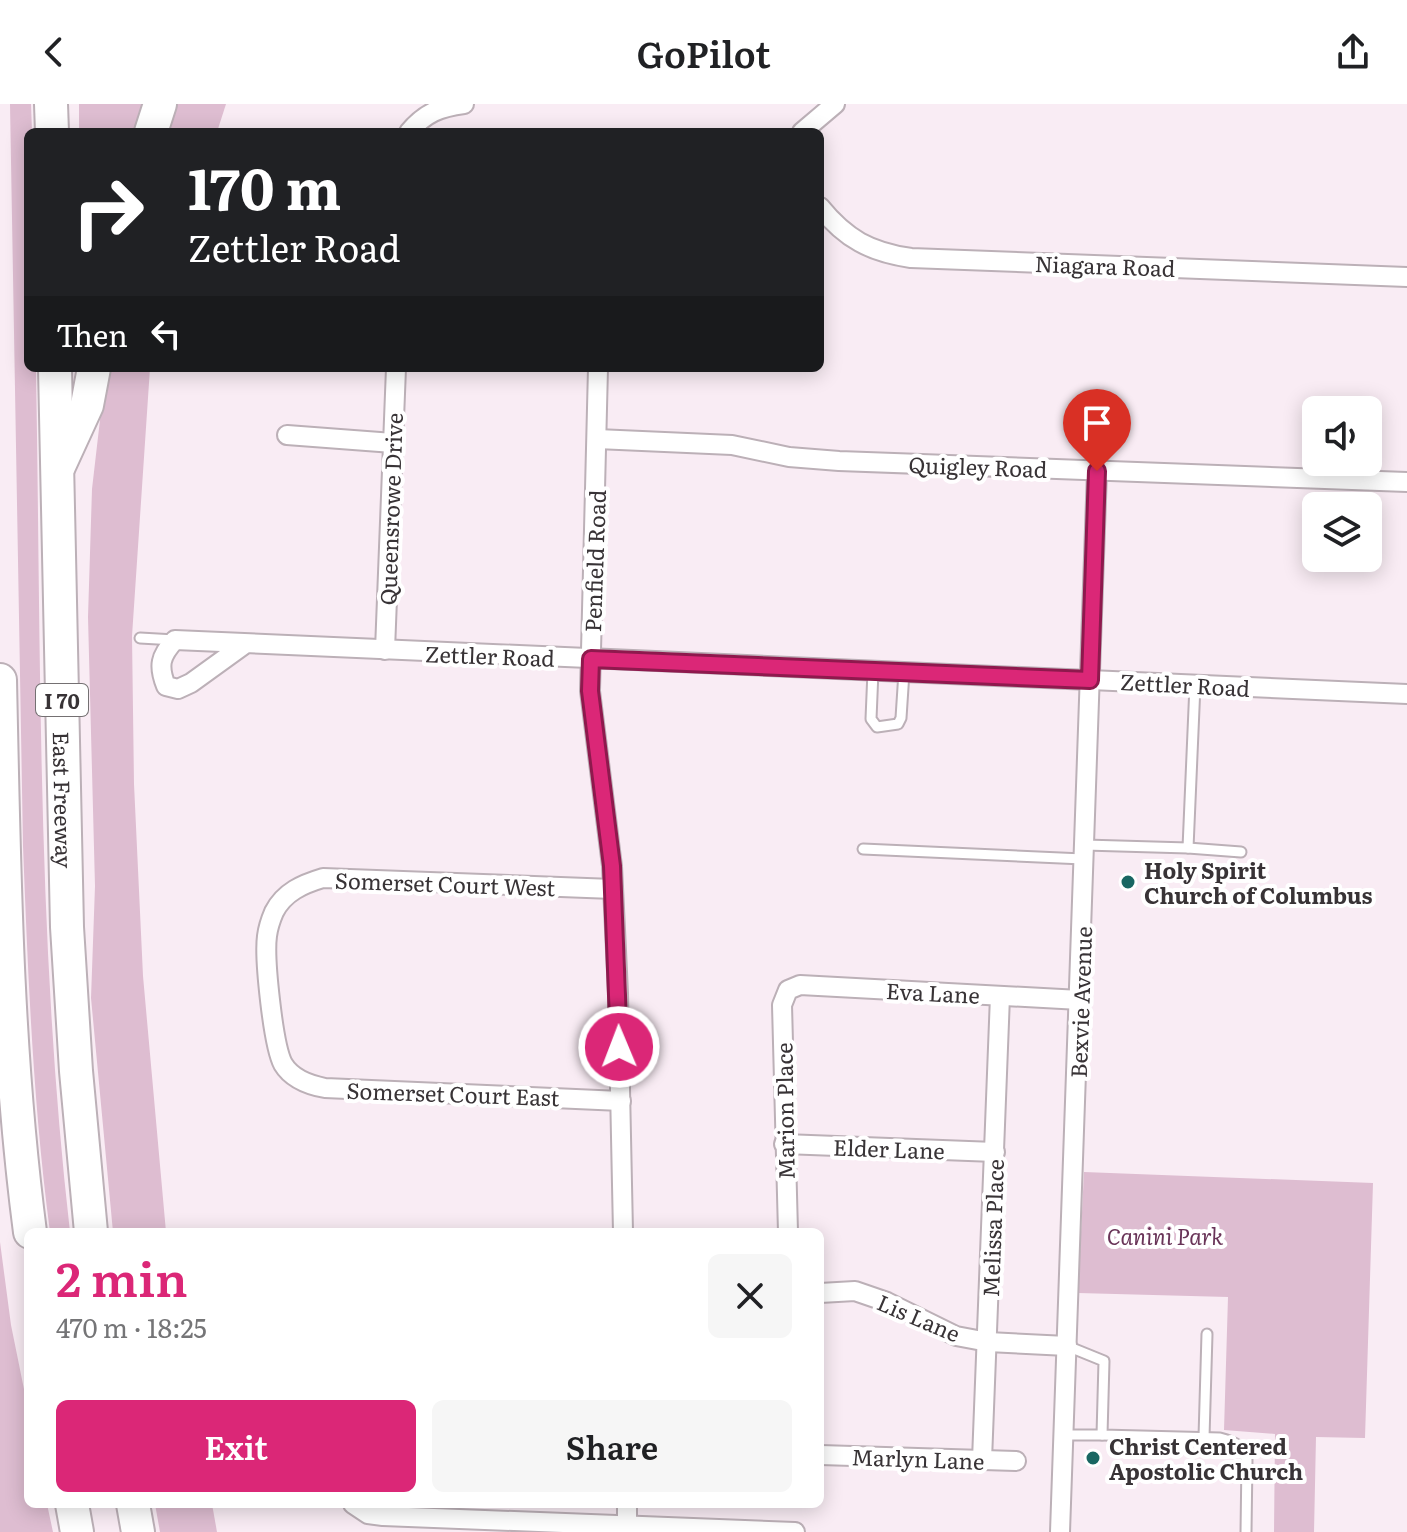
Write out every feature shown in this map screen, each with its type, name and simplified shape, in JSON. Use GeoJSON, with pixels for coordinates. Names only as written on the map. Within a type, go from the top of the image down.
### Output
{"type":"FeatureCollection","features":[{"type":"Feature","properties":{"kind":"highway"},"geometry":{"type":"LineString","coordinates":[[51,104],[52,128]]}},
{"type":"Feature","properties":{"kind":"highway"},"geometry":{"type":"LineString","coordinates":[[152,128],[160,104]]}},
{"type":"Feature","properties":{"kind":"highway","name":"East Freeway"},"geometry":{"type":"LineString","coordinates":[[55,372],[68,941],[91,1228]]}},
{"type":"Feature","properties":{"kind":"highway"},"geometry":{"type":"LineString","coordinates":[[56,472],[87,405],[93,372]]}},
{"type":"Feature","properties":{"kind":"highway"},"geometry":{"type":"LineString","coordinates":[[0,680],[4,890],[19,1125],[30,1228]]}},
{"type":"Feature","properties":{"kind":"highway"},"geometry":{"type":"LineString","coordinates":[[0,1096],[19,1125]]}},
{"type":"Feature","properties":{"kind":"highway"},"geometry":{"type":"LineString","coordinates":[[73,1508],[77,1532]]}},
{"type":"Feature","properties":{"kind":"highway"},"geometry":{"type":"LineString","coordinates":[[134,1508],[138,1532]]}},
{"type":"Feature","properties":{"kind":"street"},"geometry":{"type":"LineString","coordinates":[[413,128],[425,114],[464,104]]}},
{"type":"Feature","properties":{"kind":"street"},"geometry":{"type":"LineString","coordinates":[[807,128],[835,104]]}},
{"type":"Feature","properties":{"kind":"street","name":"Niagara Road"},"geometry":{"type":"LineString","coordinates":[[824,212],[861,245],[886,254],[911,258],[1407,277]]}},
{"type":"Feature","properties":{"kind":"street","name":"Queensrowe Drive"},"geometry":{"type":"LineString","coordinates":[[385,650],[396,372]]}},
{"type":"Feature","properties":{"kind":"street","name":"Penfield Road"},"geometry":{"type":"LineString","coordinates":[[598,372],[590,691],[613,889],[623,1228]]}},
{"type":"Feature","properties":{"kind":"street"},"geometry":{"type":"LineString","coordinates":[[287,435],[393,443]]}},
{"type":"Feature","properties":{"kind":"street","name":"Quigley Road"},"geometry":{"type":"LineString","coordinates":[[597,439],[732,445],[789,457],[839,461],[1407,482]]}},
{"type":"Feature","properties":{"kind":"street","name":"Bexvie Avenue"},"geometry":{"type":"LineString","coordinates":[[1060,1532],[1097,471]]}},
{"type":"Feature","properties":{"kind":"street"},"geometry":{"type":"LineString","coordinates":[[175,640],[161,654],[160,671],[166,686],[178,689],[245,644]]}},
{"type":"Feature","properties":{"kind":"street","name":"Zettler Road"},"geometry":{"type":"LineString","coordinates":[[175,640],[1407,694]]}},
{"type":"Feature","properties":{"kind":"street","name":"Somerset Court West"},"geometry":{"type":"LineString","coordinates":[[289,1072],[276,1044],[267,951],[270,923],[283,900],[308,883],[338,877],[613,889]]}},
{"type":"Feature","properties":{"kind":"street","name":"Eva Lane"},"geometry":{"type":"LineString","coordinates":[[788,990],[800,985],[1080,1000]]}},
{"type":"Feature","properties":{"kind":"street","name":"Marion Place"},"geometry":{"type":"LineString","coordinates":[[788,990],[782,1005],[788,1228]]}},
{"type":"Feature","properties":{"kind":"street","name":"Melissa Place"},"geometry":{"type":"LineString","coordinates":[[982,1460],[1000,996]]}},
{"type":"Feature","properties":{"kind":"street","name":"Somerset Court East"},"geometry":{"type":"LineString","coordinates":[[289,1072],[310,1085],[325,1088],[621,1101]]}},
{"type":"Feature","properties":{"kind":"street","name":"Elder Lane"},"geometry":{"type":"LineString","coordinates":[[784,1144],[995,1152]]}},
{"type":"Feature","properties":{"kind":"street","name":"Lis Lane"},"geometry":{"type":"LineString","coordinates":[[824,1293],[855,1291],[887,1302],[956,1336],[988,1342],[1067,1346]]}},
{"type":"Feature","properties":{"kind":"street","name":"Marlyn Lane"},"geometry":{"type":"LineString","coordinates":[[824,1455],[1016,1461]]}},
{"type":"Feature","properties":{"kind":"street"},"geometry":{"type":"LineString","coordinates":[[359,1508],[368,1514],[383,1516],[627,1529],[795,1532]]}},
{"type":"Feature","properties":{"kind":"street"},"geometry":{"type":"LineString","coordinates":[[627,1508],[627,1529]]}},
{"type":"Feature","properties":{"kind":"lane"},"geometry":{"type":"LineString","coordinates":[[140,638],[175,640]]}},
{"type":"Feature","properties":{"kind":"lane"},"geometry":{"type":"LineString","coordinates":[[873,671],[871,719],[877,727],[898,724],[901,718],[904,672]]}},
{"type":"Feature","properties":{"kind":"lane"},"geometry":{"type":"LineString","coordinates":[[1188,848],[1195,685]]}},
{"type":"Feature","properties":{"kind":"lane"},"geometry":{"type":"LineString","coordinates":[[863,849],[1084,852],[1188,848],[1241,852]]}},
{"type":"Feature","properties":{"kind":"lane"},"geometry":{"type":"LineString","coordinates":[[1204,1437],[1207,1334]]}},
{"type":"Feature","properties":{"kind":"lane"},"geometry":{"type":"LineString","coordinates":[[1067,1346],[1104,1361],[1102,1435]]}},
{"type":"Feature","properties":{"kind":"lane"},"geometry":{"type":"LineString","coordinates":[[1064,1435],[1204,1437],[1236,1443],[1247,1460],[1246,1532]]}},
{"type":"Feature","properties":{"kind":"green space"},"geometry":{"type":"Polygon","coordinates":[[[10,104],[31,104],[32,128],[24,128],[24,372],[36,372],[46,908],[51,1016],[70,1228],[50,1228],[35,1088],[23,846],[10,104]]]}},
{"type":"Feature","properties":{"kind":"green space"},"geometry":{"type":"Polygon","coordinates":[[[79,104],[153,104],[147,128],[79,128],[79,104]]]}},
{"type":"Feature","properties":{"kind":"green space"},"geometry":{"type":"Polygon","coordinates":[[[172,104],[226,104],[218,128],[165,128],[172,104]]]}},
{"type":"Feature","properties":{"kind":"green space"},"geometry":{"type":"Polygon","coordinates":[[[106,372],[150,372],[132,636],[134,784],[143,976],[166,1228],[113,1228],[91,998],[95,886],[88,617],[92,489],[106,372]]]}},
{"type":"Feature","properties":{"kind":"green space","name":"Canini Park"},"geometry":{"type":"Polygon","coordinates":[[[1084,1172],[1373,1183],[1365,1438],[1316,1437],[1314,1532],[1274,1532],[1275,1434],[1224,1430],[1228,1297],[1078,1293],[1084,1172]]]}},
{"type":"Feature","properties":{"kind":"green space"},"geometry":{"type":"Polygon","coordinates":[[[0,1242],[11,1325],[24,1389],[24,1508],[48,1508],[53,1532],[0,1532],[0,1242]]]}},
{"type":"Feature","properties":{"kind":"green space"},"geometry":{"type":"Polygon","coordinates":[[[156,1508],[213,1508],[217,1532],[160,1532],[156,1508]]]}},
{"type":"Feature","properties":{"kind":"place","name":"Holy Spirit Church of Columbus"},"geometry":{"type":"Point","coordinates":[1128,882]}},
{"type":"Feature","properties":{"kind":"place","name":"Christ Centered Apostolic Church"},"geometry":{"type":"Point","coordinates":[1093,1458]}},
{"type":"Feature","properties":{"kind":"route"},"geometry":{"type":"LineString","coordinates":[[619,1047],[612,866],[590,691],[591,659],[1090,680],[1097,471]]}}]}
